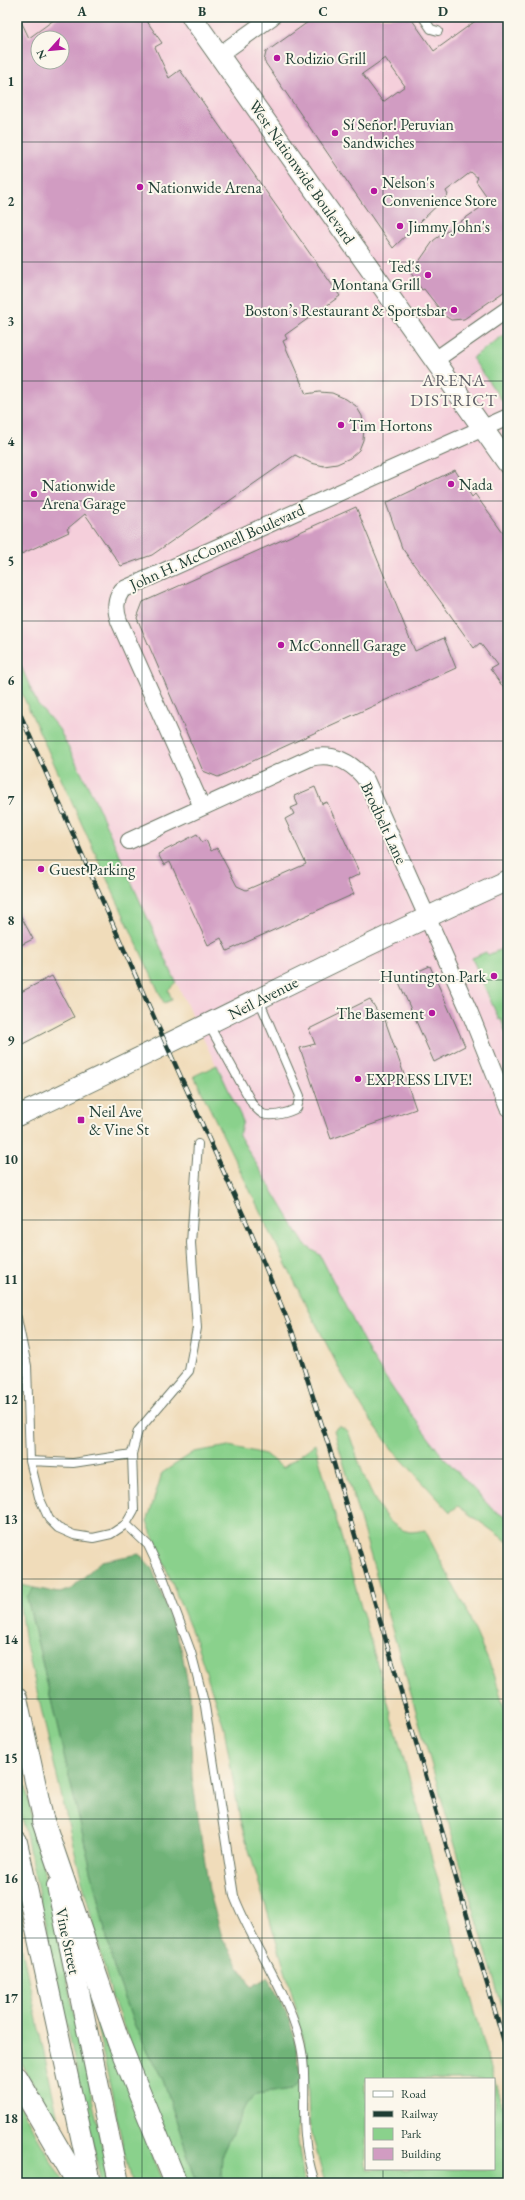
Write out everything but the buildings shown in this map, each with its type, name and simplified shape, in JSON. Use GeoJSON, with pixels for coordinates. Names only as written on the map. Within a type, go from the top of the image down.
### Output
{"type":"FeatureCollection","features":[{"type":"Feature","properties":{"kind":"highway"},"geometry":{"type":"LineString","coordinates":[[43,1821],[119,2042],[176,2183]]}},
{"type":"Feature","properties":{"kind":"highway"},"geometry":{"type":"LineString","coordinates":[[17,2078],[42,2124],[78,2183]]}},
{"type":"Feature","properties":{"kind":"street","name":"West Nationwide Boulevard"},"geometry":{"type":"LineString","coordinates":[[192,17],[508,464]]}},
{"type":"Feature","properties":{"kind":"street"},"geometry":{"type":"LineString","coordinates":[[219,55],[272,17]]}},
{"type":"Feature","properties":{"kind":"street"},"geometry":{"type":"LineString","coordinates":[[435,360],[508,309]]}},
{"type":"Feature","properties":{"kind":"street","name":"John H. McConnell Boulevard"},"geometry":{"type":"LineString","coordinates":[[202,808],[116,614],[116,601],[122,590],[508,417]]}},
{"type":"Feature","properties":{"kind":"street","name":"Brodbelt Lane"},"geometry":{"type":"LineString","coordinates":[[129,841],[310,758],[321,756],[342,760],[360,772],[366,780],[470,1013],[508,1108]]}},
{"type":"Feature","properties":{"kind":"street","name":"Neil Avenue"},"geometry":{"type":"LineString","coordinates":[[17,1116],[209,1025],[426,916],[508,880]]}},
{"type":"Feature","properties":{"kind":"street","name":"Vine Street"},"geometry":{"type":"LineString","coordinates":[[17,1698],[119,2183]]}},
{"type":"Feature","properties":{"kind":"street","name":"Vine Street"},"geometry":{"type":"LineString","coordinates":[[17,1842],[91,2183]]}},
{"type":"Feature","properties":{"kind":"lane"},"geometry":{"type":"LineString","coordinates":[[423,17],[431,29],[438,31]]}},
{"type":"Feature","properties":{"kind":"lane"},"geometry":{"type":"LineString","coordinates":[[209,1025],[253,1105],[261,1113],[267,1115],[291,1111],[298,1108],[300,1096],[259,1000]]}},
{"type":"Feature","properties":{"kind":"lane"},"geometry":{"type":"LineString","coordinates":[[17,1318],[27,1366],[30,1461],[39,1497],[49,1519],[58,1528],[74,1535],[92,1538],[112,1534],[126,1524],[134,1510],[132,1454],[138,1431],[189,1371],[197,1328],[191,1243],[198,1144]]}},
{"type":"Feature","properties":{"kind":"lane"},"geometry":{"type":"LineString","coordinates":[[30,1461],[73,1463],[132,1454]]}},
{"type":"Feature","properties":{"kind":"lane"},"geometry":{"type":"LineString","coordinates":[[126,1524],[148,1546],[163,1577],[191,1652],[205,1706],[234,1896],[245,1925],[283,1993],[300,2040],[304,2077],[305,2136],[309,2163],[315,2183]]}},
{"type":"Feature","properties":{"kind":"shaded area"},"geometry":{"type":"Polygon","coordinates":[[[17,17],[508,17],[508,332],[472,358],[503,402],[508,400],[508,1519],[492,1509],[440,1453],[395,1392],[370,1354],[320,1255],[305,1245],[239,1135],[243,1121],[176,982],[95,800],[59,729],[37,703],[17,657],[17,17]]]}},
{"type":"Feature","properties":{"kind":"green space"},"geometry":{"type":"Polygon","coordinates":[[[508,332],[508,400],[503,402],[472,358],[508,332]]]}},
{"type":"Feature","properties":{"kind":"green space"},"geometry":{"type":"Polygon","coordinates":[[[17,657],[37,703],[59,729],[95,800],[176,982],[168,990],[172,1000],[164,1003],[17,683],[17,657]]]}},
{"type":"Feature","properties":{"kind":"green space","name":"Huntington Park"},"geometry":{"type":"Polygon","coordinates":[[[508,946],[508,1039],[501,1019],[499,1020],[472,958],[486,952],[488,955],[508,946]]]}},
{"type":"Feature","properties":{"kind":"green space"},"geometry":{"type":"Polygon","coordinates":[[[217,1065],[243,1121],[239,1135],[305,1245],[320,1255],[370,1354],[395,1392],[440,1453],[492,1509],[508,1519],[508,1542],[458,1506],[450,1512],[392,1449],[365,1412],[342,1374],[300,1293],[194,1076],[217,1065]]]}},
{"type":"Feature","properties":{"kind":"green space"},"geometry":{"type":"Polygon","coordinates":[[[339,1426],[348,1431],[370,1490],[387,1518],[398,1527],[410,1532],[425,1530],[466,1610],[494,1674],[508,1720],[508,2027],[334,1430],[339,1426]]]}},
{"type":"Feature","properties":{"kind":"green space"},"geometry":{"type":"Polygon","coordinates":[[[315,1444],[494,2078],[365,2078],[365,2170],[495,2170],[495,2082],[508,2128],[508,2183],[325,2183],[309,2123],[307,2060],[295,2004],[240,1820],[224,1728],[196,1642],[147,1522],[162,1473],[194,1452],[229,1446],[265,1454],[283,1468],[315,1444]]]}},
{"type":"Feature","properties":{"kind":"green space"},"geometry":{"type":"Polygon","coordinates":[[[139,1554],[152,1568],[181,1648],[190,1695],[192,1777],[209,1890],[222,1937],[251,1987],[268,1977],[287,2013],[294,2035],[301,2079],[292,2089],[257,2094],[246,2104],[222,2154],[221,2175],[224,2183],[197,2183],[163,2080],[135,2026],[114,1968],[27,1597],[34,1588],[60,1593],[71,1589],[101,1561],[139,1554]]]}},
{"type":"Feature","properties":{"kind":"green space"},"geometry":{"type":"Polygon","coordinates":[[[17,1584],[34,1588],[27,1598],[114,1968],[135,2026],[163,2080],[197,2183],[185,2183],[112,1997],[76,1857],[24,1636],[17,1584]]]}},
{"type":"Feature","properties":{"kind":"green space"},"geometry":{"type":"Polygon","coordinates":[[[17,1745],[110,2183],[101,2183],[17,1793],[17,1745]]]}},
{"type":"Feature","properties":{"kind":"green space"},"geometry":{"type":"Polygon","coordinates":[[[17,1926],[60,2128],[51,2116],[17,2055],[17,1926]]]}},
{"type":"Feature","properties":{"kind":"green space"},"geometry":{"type":"Polygon","coordinates":[[[96,2002],[163,2183],[131,2183],[92,2003],[96,2002]]]}},
{"type":"Feature","properties":{"kind":"green space"},"geometry":{"type":"Polygon","coordinates":[[[301,2079],[297,2134],[304,2183],[224,2183],[221,2175],[222,2154],[246,2104],[257,2094],[292,2089],[301,2079]]]}},
{"type":"Feature","properties":{"kind":"green space"},"geometry":{"type":"Polygon","coordinates":[[[17,2101],[60,2177],[65,2183],[17,2183],[17,2101]]]}},
{"type":"Feature","properties":{"kind":"railway"},"geometry":{"type":"LineString","coordinates":[[17,707],[249,1228],[292,1331],[329,1447],[508,2055]]}},
{"type":"Feature","properties":{"kind":"place","name":"Rodizio Grill"},"geometry":{"type":"Point","coordinates":[277,58]}},
{"type":"Feature","properties":{"kind":"place","name":"Sí Señor! Peruvian Sandwiches"},"geometry":{"type":"Point","coordinates":[335,133]}},
{"type":"Feature","properties":{"kind":"place","name":"Nationwide Arena"},"geometry":{"type":"Point","coordinates":[140,187]}},
{"type":"Feature","properties":{"kind":"place","name":"Nelson's Convenience Store"},"geometry":{"type":"Point","coordinates":[374,191]}},
{"type":"Feature","properties":{"kind":"place","name":"Jimmy John's"},"geometry":{"type":"Point","coordinates":[400,226]}},
{"type":"Feature","properties":{"kind":"place","name":"Ted's Montana Grill"},"geometry":{"type":"Point","coordinates":[428,275]}},
{"type":"Feature","properties":{"kind":"place","name":"Boston’s Restaurant & Sportsbar"},"geometry":{"type":"Point","coordinates":[454,310]}},
{"type":"Feature","properties":{"kind":"place","name":"Tim Hortons"},"geometry":{"type":"Point","coordinates":[341,425]}},
{"type":"Feature","properties":{"kind":"place","name":"Nada"},"geometry":{"type":"Point","coordinates":[451,484]}},
{"type":"Feature","properties":{"kind":"place","name":"Nationwide Arena Garage"},"geometry":{"type":"Point","coordinates":[34,494]}},
{"type":"Feature","properties":{"kind":"place","name":"McConnell Garage"},"geometry":{"type":"Point","coordinates":[281,645]}},
{"type":"Feature","properties":{"kind":"place","name":"Guest Parking"},"geometry":{"type":"Point","coordinates":[41,869]}},
{"type":"Feature","properties":{"kind":"place","name":"Huntington Park"},"geometry":{"type":"Point","coordinates":[494,976]}},
{"type":"Feature","properties":{"kind":"place","name":"The Basement"},"geometry":{"type":"Point","coordinates":[432,1013]}},
{"type":"Feature","properties":{"kind":"place","name":"EXPRESS LIVE!"},"geometry":{"type":"Point","coordinates":[358,1079]}},
{"type":"Feature","properties":{"kind":"place","name":"Neil Ave & Vine St"},"geometry":{"type":"Point","coordinates":[81,1120]}},
{"type":"Feature","properties":{"kind":"district","name":"ARENA DISTRICT"},"geometry":{"type":"Point","coordinates":[454,390]}}]}
